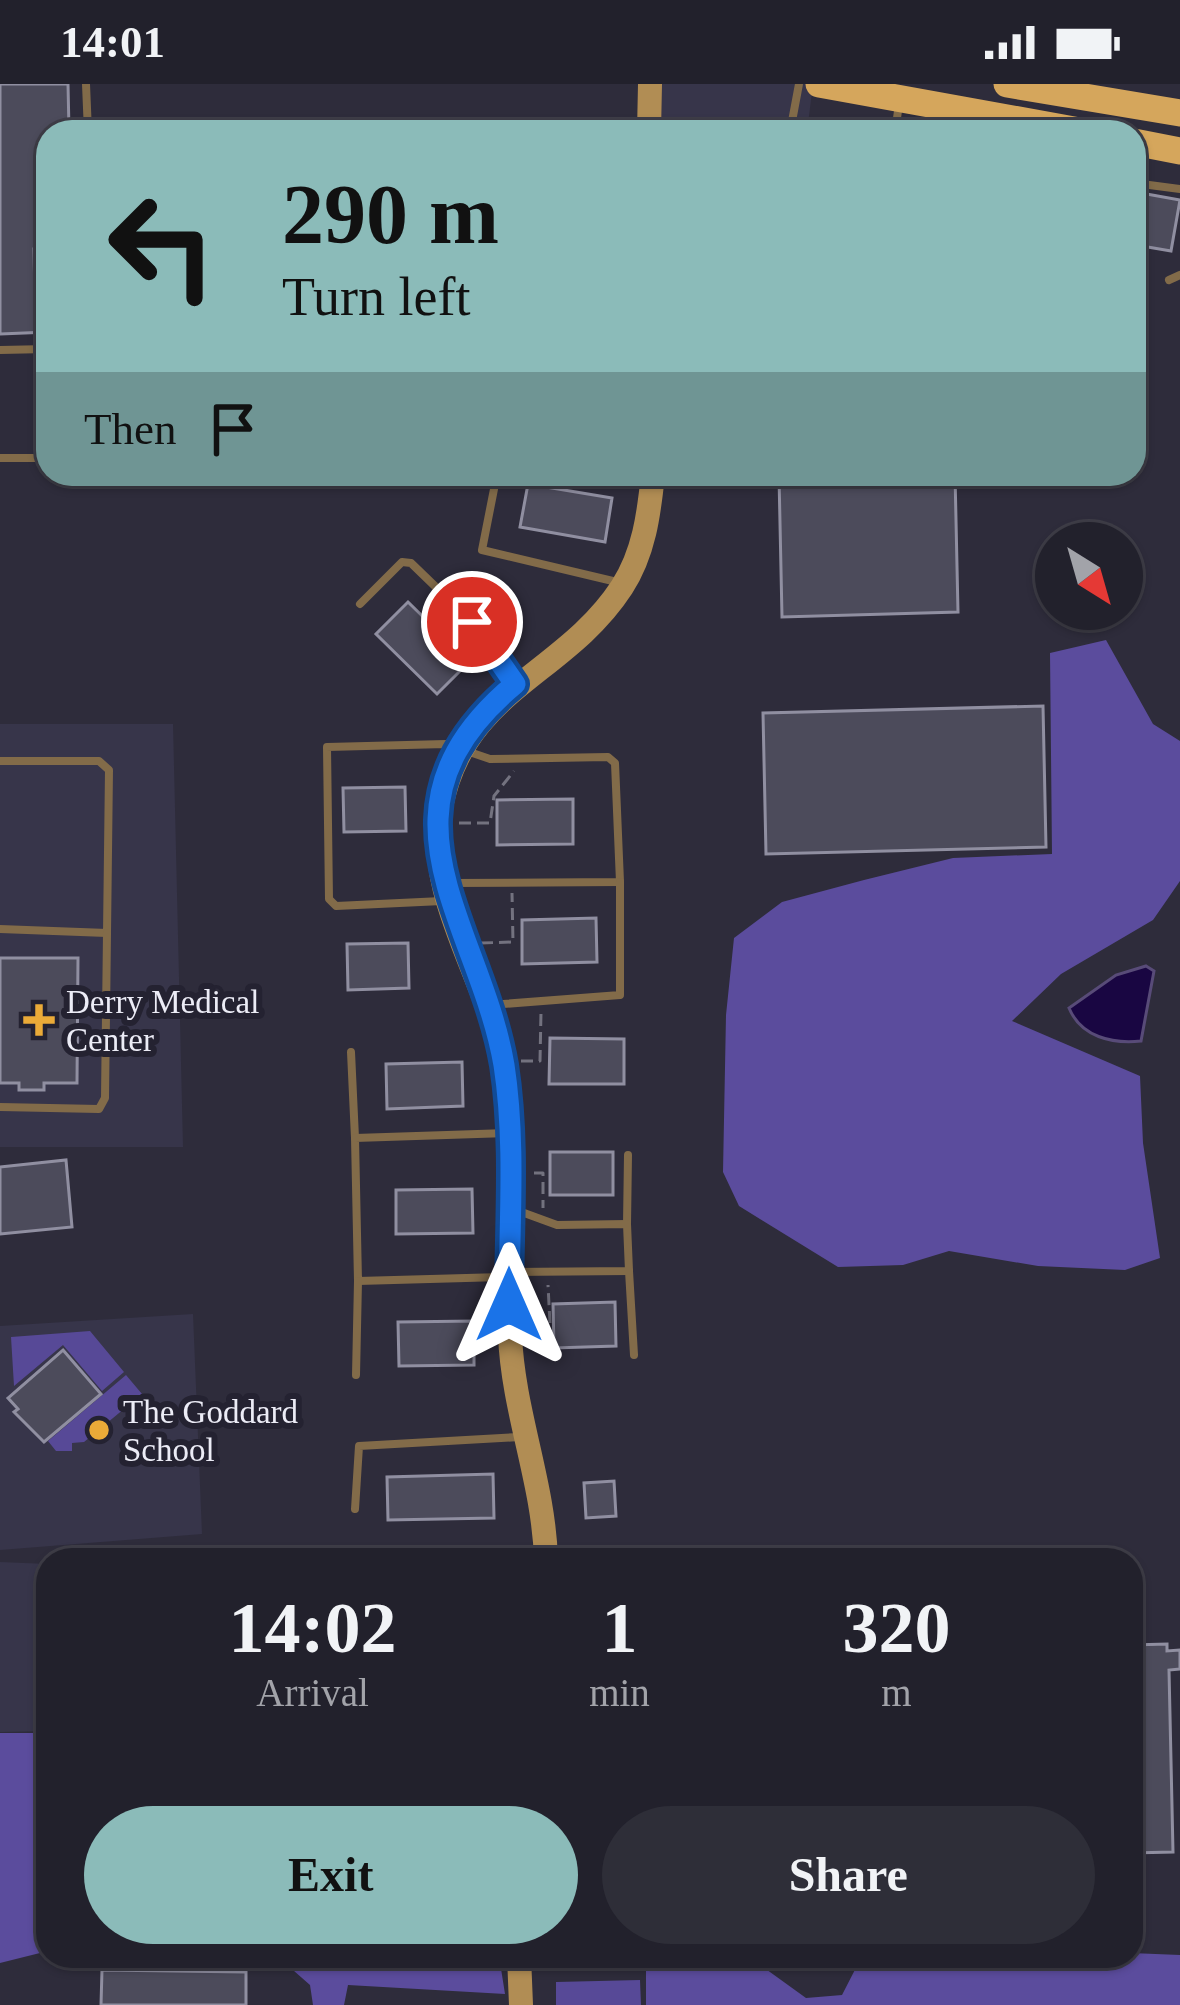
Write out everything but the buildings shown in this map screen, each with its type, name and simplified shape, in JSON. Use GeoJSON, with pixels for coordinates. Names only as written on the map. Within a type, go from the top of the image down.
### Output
{"type":"FeatureCollection","features":[{"type":"Feature","properties":{"kind":"main road"},"geometry":{"type":"LineString","coordinates":[[819,84],[1019,120]]}},
{"type":"Feature","properties":{"kind":"main road"},"geometry":{"type":"LineString","coordinates":[[1007,84],[1180,113]]}},
{"type":"Feature","properties":{"kind":"main road"},"geometry":{"type":"LineString","coordinates":[[1146,144],[1180,151]]}},
{"type":"Feature","properties":{"kind":"street"},"geometry":{"type":"LineString","coordinates":[[650,84],[650,120]]}},
{"type":"Feature","properties":{"kind":"street"},"geometry":{"type":"LineString","coordinates":[[545,1548],[542,1496],[512,1360],[509,1133],[503,1060],[445,892],[439,823],[447,780],[485,713],[588,628],[625,584],[646,532],[651,486]]}},
{"type":"Feature","properties":{"kind":"street"},"geometry":{"type":"LineString","coordinates":[[519,1968],[520,2005]]}},
{"type":"Feature","properties":{"kind":"lane"},"geometry":{"type":"LineString","coordinates":[[86,84],[88,120]]}},
{"type":"Feature","properties":{"kind":"lane"},"geometry":{"type":"LineString","coordinates":[[792,120],[799,84]]}},
{"type":"Feature","properties":{"kind":"lane"},"geometry":{"type":"LineString","coordinates":[[897,120],[900,98]]}},
{"type":"Feature","properties":{"kind":"lane"},"geometry":{"type":"LineString","coordinates":[[1146,185],[1180,189]]}},
{"type":"Feature","properties":{"kind":"lane"},"geometry":{"type":"LineString","coordinates":[[1169,280],[1180,275]]}},
{"type":"Feature","properties":{"kind":"lane"},"geometry":{"type":"LineString","coordinates":[[0,350],[36,350]]}},
{"type":"Feature","properties":{"kind":"lane"},"geometry":{"type":"LineString","coordinates":[[0,458],[36,458]]}},
{"type":"Feature","properties":{"kind":"lane"},"geometry":{"type":"LineString","coordinates":[[495,486],[482,550],[625,584]]}},
{"type":"Feature","properties":{"kind":"lane"},"geometry":{"type":"LineString","coordinates":[[361,604],[402,562],[411,562],[472,622],[515,684]]}},
{"type":"Feature","properties":{"kind":"lane"},"geometry":{"type":"LineString","coordinates":[[488,1006],[620,995],[620,882],[615,763],[608,757],[490,759],[462,747],[327,748],[328,899],[337,906],[512,881],[620,882]]}},
{"type":"Feature","properties":{"kind":"lane"},"geometry":{"type":"LineString","coordinates":[[0,761],[99,760],[109,770],[105,1098],[99,1109],[0,1106]]}},
{"type":"Feature","properties":{"kind":"lane"},"geometry":{"type":"LineString","coordinates":[[0,929],[107,933]]}},
{"type":"Feature","properties":{"kind":"lane"},"geometry":{"type":"LineString","coordinates":[[351,1052],[356,1375]]}},
{"type":"Feature","properties":{"kind":"lane"},"geometry":{"type":"LineString","coordinates":[[355,1138],[509,1133]]}},
{"type":"Feature","properties":{"kind":"lane"},"geometry":{"type":"LineString","coordinates":[[628,1155],[634,1355]]}},
{"type":"Feature","properties":{"kind":"lane"},"geometry":{"type":"LineString","coordinates":[[509,1208],[543,1222],[627,1224]]}},
{"type":"Feature","properties":{"kind":"lane"},"geometry":{"type":"LineString","coordinates":[[358,1281],[629,1271]]}},
{"type":"Feature","properties":{"kind":"lane"},"geometry":{"type":"LineString","coordinates":[[355,1509],[359,1446],[526,1436]]}},
{"type":"Feature","properties":{"kind":"path"},"geometry":{"type":"LineString","coordinates":[[451,823],[490,823],[494,796],[514,775],[514,759]]}},
{"type":"Feature","properties":{"kind":"path"},"geometry":{"type":"LineString","coordinates":[[474,943],[513,942],[512,881]]}},
{"type":"Feature","properties":{"kind":"path"},"geometry":{"type":"LineString","coordinates":[[513,1061],[540,1061],[541,999]]}},
{"type":"Feature","properties":{"kind":"path"},"geometry":{"type":"LineString","coordinates":[[520,1173],[543,1173],[543,1222]]}},
{"type":"Feature","properties":{"kind":"path"},"geometry":{"type":"LineString","coordinates":[[521,1326],[550,1324],[548,1271]]}},
{"type":"Feature","properties":{"kind":"shaded area"},"geometry":{"type":"Polygon","coordinates":[[[653,84],[813,84],[808,120],[653,120],[653,84]]]}},
{"type":"Feature","properties":{"kind":"shaded area"},"geometry":{"type":"Polygon","coordinates":[[[1106,640],[1153,724],[1180,741],[1180,881],[1153,920],[1061,974],[1012,1021],[1140,1076],[1143,1143],[1160,1258],[1125,1270],[1038,1266],[949,1251],[903,1265],[838,1267],[739,1206],[723,1172],[726,1015],[734,938],[782,902],[864,880],[953,858],[1052,854],[1050,653],[1106,640]]]}},
{"type":"Feature","properties":{"kind":"shaded area"},"geometry":{"type":"Polygon","coordinates":[[[0,724],[173,724],[183,1147],[0,1147],[0,724]]]}},
{"type":"Feature","properties":{"kind":"shaded area"},"geometry":{"type":"Polygon","coordinates":[[[1146,966],[1154,971],[1141,1041],[1099,1036],[1074,1018],[1069,1008],[1116,975],[1146,966]]]}},
{"type":"Feature","properties":{"kind":"shaded area","name":"The Goddard School"},"geometry":{"type":"Polygon","coordinates":[[[193,1314],[202,1534],[0,1550],[0,1326],[193,1314]]]}},
{"type":"Feature","properties":{"kind":"shaded area"},"geometry":{"type":"Polygon","coordinates":[[[90,1331],[124,1372],[102,1391],[63,1345],[14,1386],[11,1337],[90,1331]]]}},
{"type":"Feature","properties":{"kind":"shaded area"},"geometry":{"type":"Polygon","coordinates":[[[126,1375],[142,1394],[84,1442],[72,1443],[72,1451],[56,1451],[48,1441],[126,1375]]]}},
{"type":"Feature","properties":{"kind":"shaded area"},"geometry":{"type":"Polygon","coordinates":[[[0,1562],[36,1564],[36,1731],[0,1732],[0,1562]]]}},
{"type":"Feature","properties":{"kind":"shaded area"},"geometry":{"type":"Polygon","coordinates":[[[0,1733],[36,1733],[36,1954],[0,1963],[0,1733]]]}},
{"type":"Feature","properties":{"kind":"shaded area"},"geometry":{"type":"Polygon","coordinates":[[[1143,1953],[1180,1955],[1180,2005],[646,2005],[646,1968],[765,1968],[806,1998],[842,1995],[856,1968],[1143,1968],[1143,1953]]]}},
{"type":"Feature","properties":{"kind":"shaded area"},"geometry":{"type":"Polygon","coordinates":[[[291,1968],[501,1968],[505,1994],[348,1985],[344,2005],[313,2005],[310,1985],[291,1968]]]}},
{"type":"Feature","properties":{"kind":"shaded area"},"geometry":{"type":"Polygon","coordinates":[[[640,1980],[641,2005],[556,2005],[556,1982],[640,1980]]]}},
{"type":"Feature","properties":{"kind":"place","name":"Derry Medical Center"},"geometry":{"type":"Point","coordinates":[39,1020]}},
{"type":"Feature","properties":{"kind":"place","name":"The Goddard School"},"geometry":{"type":"Point","coordinates":[99,1430]}},
{"type":"Feature","properties":{"kind":"route"},"geometry":{"type":"LineString","coordinates":[[472,622],[515,684],[469,734],[447,780],[439,823],[440,866],[447,900],[488,1006],[503,1060],[508,1106],[509,1305]]}}]}
